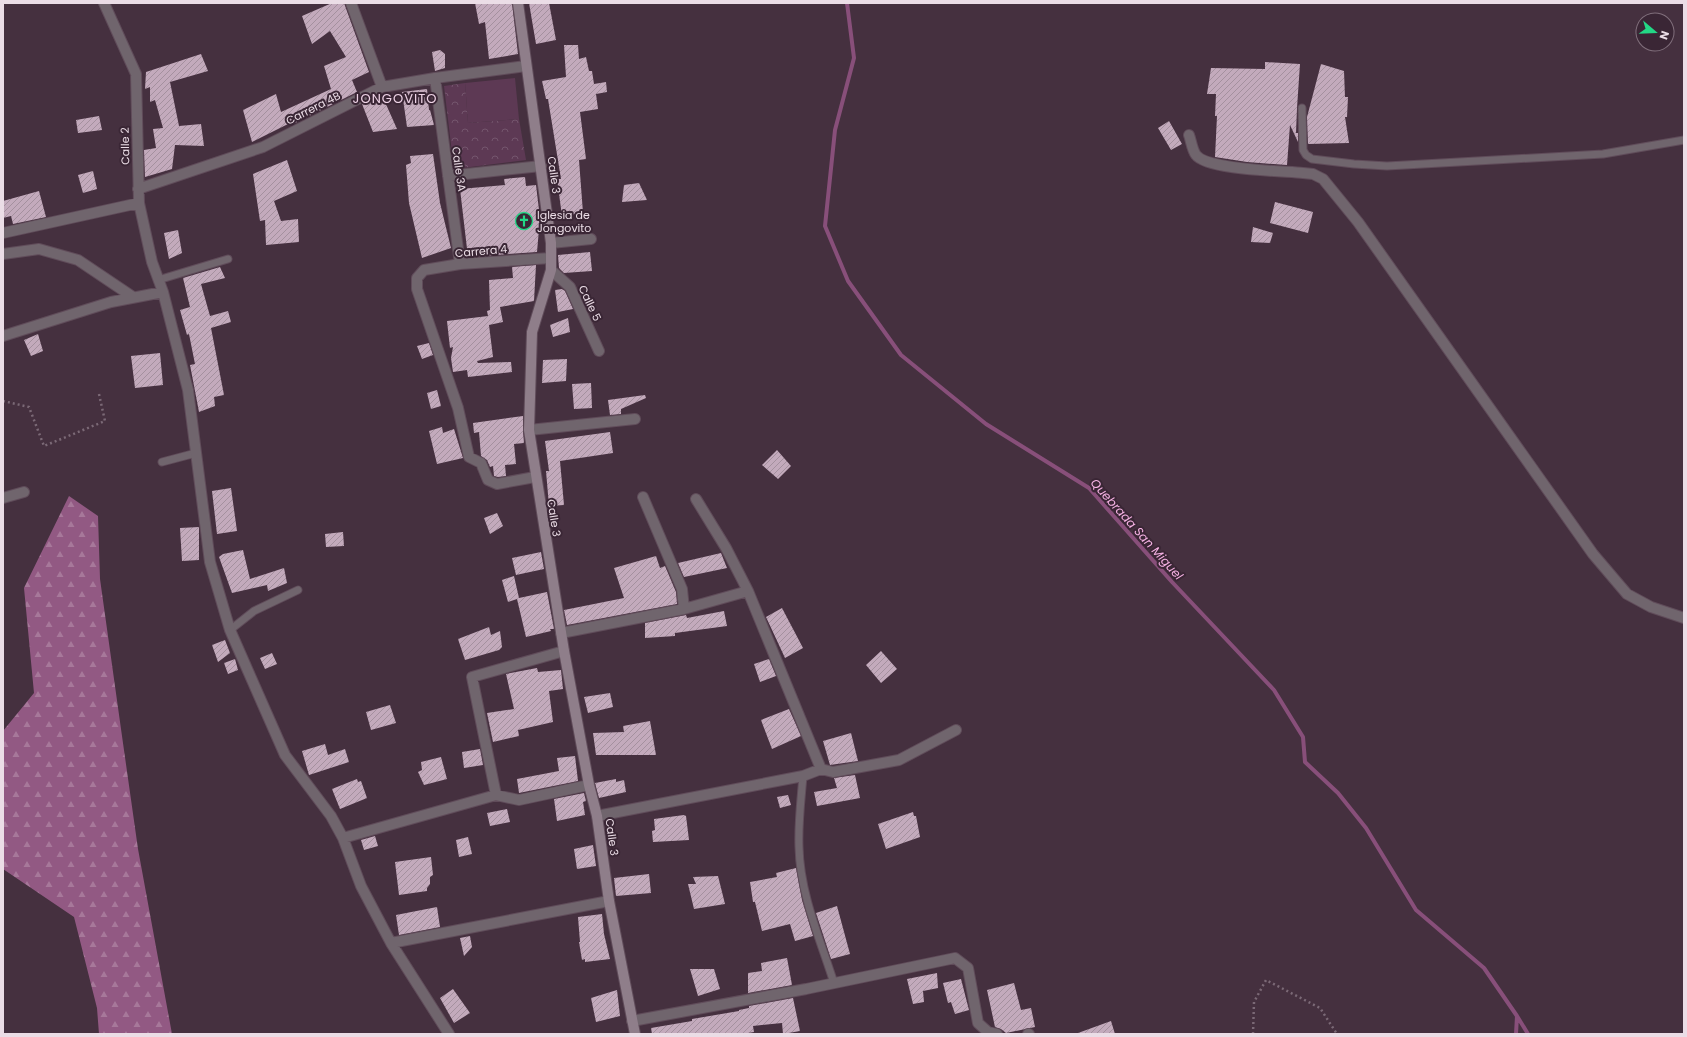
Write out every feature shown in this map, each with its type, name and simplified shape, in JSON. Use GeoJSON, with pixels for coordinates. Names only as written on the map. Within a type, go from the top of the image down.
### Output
{"type":"FeatureCollection","features":[{"type":"Feature","properties":{"kind":"street","name":"Calle 2"},"geometry":{"type":"LineString","coordinates":[[104,3],[136,74],[139,203],[152,262],[163,292],[188,390],[210,562],[230,630],[285,755],[331,816],[342,838],[361,886],[391,943],[449,1034]]}},
{"type":"Feature","properties":{"kind":"street"},"geometry":{"type":"LineString","coordinates":[[351,3],[382,87]]}},
{"type":"Feature","properties":{"kind":"street","name":"Calle 3"},"geometry":{"type":"LineString","coordinates":[[518,3],[551,243],[551,270],[532,332],[529,430],[535,477],[564,651],[589,785],[597,816],[609,901],[635,1034]]}},
{"type":"Feature","properties":{"kind":"street","name":"Carrera 4B"},"geometry":{"type":"LineString","coordinates":[[138,189],[263,147],[382,87],[434,78],[526,66]]}},
{"type":"Feature","properties":{"kind":"street","name":"Calle 3A"},"geometry":{"type":"LineString","coordinates":[[434,78],[460,264]]}},
{"type":"Feature","properties":{"kind":"street"},"geometry":{"type":"LineString","coordinates":[[1189,135],[1196,155],[1208,163],[1222,166],[1313,174],[1323,179],[1371,241],[1594,554],[1627,594],[1651,607],[1684,618]]}},
{"type":"Feature","properties":{"kind":"street"},"geometry":{"type":"LineString","coordinates":[[448,176],[540,166]]}},
{"type":"Feature","properties":{"kind":"street"},"geometry":{"type":"LineString","coordinates":[[3,233],[139,203]]}},
{"type":"Feature","properties":{"kind":"street"},"geometry":{"type":"LineString","coordinates":[[551,243],[591,239]]}},
{"type":"Feature","properties":{"kind":"street"},"geometry":{"type":"LineString","coordinates":[[3,254],[39,249],[78,260],[133,297]]}},
{"type":"Feature","properties":{"kind":"street","name":"Carrera 4"},"geometry":{"type":"LineString","coordinates":[[535,477],[497,484],[488,480],[480,463],[469,457],[458,408],[417,289],[417,278],[424,270],[460,264],[551,258]]}},
{"type":"Feature","properties":{"kind":"street","name":"Calle 5"},"geometry":{"type":"LineString","coordinates":[[551,270],[570,287],[599,351]]}},
{"type":"Feature","properties":{"kind":"street"},"geometry":{"type":"LineString","coordinates":[[3,336],[111,302],[163,292]]}},
{"type":"Feature","properties":{"kind":"street"},"geometry":{"type":"LineString","coordinates":[[529,430],[635,419]]}},
{"type":"Feature","properties":{"kind":"street"},"geometry":{"type":"LineString","coordinates":[[3,498],[24,492]]}},
{"type":"Feature","properties":{"kind":"street"},"geometry":{"type":"LineString","coordinates":[[643,497],[682,589],[684,608]]}},
{"type":"Feature","properties":{"kind":"street"},"geometry":{"type":"LineString","coordinates":[[696,499],[726,548],[748,591],[821,769]]}},
{"type":"Feature","properties":{"kind":"street"},"geometry":{"type":"LineString","coordinates":[[561,633],[684,608],[748,591]]}},
{"type":"Feature","properties":{"kind":"street"},"geometry":{"type":"LineString","coordinates":[[496,795],[472,677],[564,651]]}},
{"type":"Feature","properties":{"kind":"street"},"geometry":{"type":"LineString","coordinates":[[597,816],[803,776],[821,769],[833,772],[899,760],[956,730]]}},
{"type":"Feature","properties":{"kind":"street"},"geometry":{"type":"LineString","coordinates":[[342,838],[496,795],[519,800],[589,785]]}},
{"type":"Feature","properties":{"kind":"street"},"geometry":{"type":"LineString","coordinates":[[391,943],[609,901]]}},
{"type":"Feature","properties":{"kind":"street"},"geometry":{"type":"LineString","coordinates":[[632,1021],[834,983],[955,958],[968,968],[978,1023],[988,1032],[997,1034]]}},
{"type":"Feature","properties":{"kind":"lane"},"geometry":{"type":"LineString","coordinates":[[1302,108],[1303,150],[1306,155],[1312,159],[1354,164],[1387,166],[1603,154],[1684,140]]}},
{"type":"Feature","properties":{"kind":"lane"},"geometry":{"type":"LineString","coordinates":[[158,280],[228,259]]}},
{"type":"Feature","properties":{"kind":"lane"},"geometry":{"type":"LineString","coordinates":[[162,462],[196,453]]}},
{"type":"Feature","properties":{"kind":"lane"},"geometry":{"type":"LineString","coordinates":[[230,630],[254,611],[298,590]]}},
{"type":"Feature","properties":{"kind":"lane"},"geometry":{"type":"LineString","coordinates":[[803,776],[799,847],[802,876],[809,906],[834,983]]}},
{"type":"Feature","properties":{"kind":"path"},"geometry":{"type":"LineString","coordinates":[[3,401],[29,407],[44,446],[105,421],[99,394]]}},
{"type":"Feature","properties":{"kind":"path"},"geometry":{"type":"LineString","coordinates":[[1253,1034],[1254,1002],[1266,980],[1320,1008],[1337,1034]]}},
{"type":"Feature","properties":{"kind":"green space"},"geometry":{"type":"Polygon","coordinates":[[[515,78],[519,119],[468,123],[465,83],[515,78]]]}},
{"type":"Feature","properties":{"kind":"green space"},"geometry":{"type":"Polygon","coordinates":[[[465,83],[468,123],[519,119],[526,160],[454,169],[444,86],[465,83]]]}},
{"type":"Feature","properties":{"kind":"green space"},"geometry":{"type":"Polygon","coordinates":[[[69,496],[98,516],[100,579],[138,849],[172,1034],[99,1034],[97,1008],[74,917],[3,869],[3,731],[34,693],[24,588],[69,496]]]}},
{"type":"Feature","properties":{"kind":"building"},"geometry":{"type":"Polygon","coordinates":[[[332,3],[344,3],[369,72],[352,80],[357,92],[293,124],[292,122],[252,142],[243,110],[276,94],[281,112],[331,89],[324,66],[346,57],[330,31],[312,44],[302,16],[332,3]]]}},
{"type":"Feature","properties":{"kind":"building"},"geometry":{"type":"Polygon","coordinates":[[[475,3],[512,3],[518,54],[489,59],[485,22],[479,24],[475,3]]]}},
{"type":"Feature","properties":{"kind":"building"},"geometry":{"type":"Polygon","coordinates":[[[529,3],[549,3],[556,40],[536,44],[529,3]]]}},
{"type":"Feature","properties":{"kind":"building"},"geometry":{"type":"Polygon","coordinates":[[[564,45],[578,45],[579,59],[586,57],[589,71],[592,71],[594,84],[606,82],[607,92],[596,94],[598,109],[580,112],[586,159],[579,160],[583,213],[562,216],[557,179],[561,179],[548,99],[546,99],[542,81],[566,77],[564,45]]]}},
{"type":"Feature","properties":{"kind":"building"},"geometry":{"type":"Polygon","coordinates":[[[440,50],[445,54],[445,68],[435,71],[432,52],[440,50]]]}},
{"type":"Feature","properties":{"kind":"building"},"geometry":{"type":"Polygon","coordinates":[[[201,54],[208,71],[170,82],[179,126],[201,124],[204,146],[175,145],[172,169],[145,177],[144,150],[156,148],[153,129],[163,128],[155,100],[150,102],[150,87],[145,89],[146,72],[201,54]]]}},
{"type":"Feature","properties":{"kind":"building"},"geometry":{"type":"Polygon","coordinates":[[[1265,62],[1300,64],[1296,133],[1298,133],[1298,142],[1290,125],[1287,165],[1247,162],[1215,157],[1217,116],[1215,116],[1216,94],[1207,94],[1211,68],[1265,69],[1265,62]]]}},
{"type":"Feature","properties":{"kind":"building"},"geometry":{"type":"Polygon","coordinates":[[[1321,64],[1344,71],[1345,97],[1348,97],[1347,117],[1345,117],[1349,143],[1308,144],[1307,117],[1321,64]]]}},
{"type":"Feature","properties":{"kind":"building"},"geometry":{"type":"Polygon","coordinates":[[[427,89],[429,110],[434,125],[407,127],[402,92],[427,89]]]}},
{"type":"Feature","properties":{"kind":"building"},"geometry":{"type":"Polygon","coordinates":[[[371,100],[385,102],[397,129],[373,132],[362,104],[371,100]]]}},
{"type":"Feature","properties":{"kind":"building"},"geometry":{"type":"Polygon","coordinates":[[[99,116],[102,130],[78,133],[76,120],[99,116]]]}},
{"type":"Feature","properties":{"kind":"building"},"geometry":{"type":"Polygon","coordinates":[[[1169,121],[1182,144],[1171,150],[1158,128],[1169,121]]]}},
{"type":"Feature","properties":{"kind":"building"},"geometry":{"type":"Polygon","coordinates":[[[433,154],[440,203],[451,248],[422,258],[409,203],[406,165],[411,163],[410,156],[433,154]]]}},
{"type":"Feature","properties":{"kind":"building"},"geometry":{"type":"Polygon","coordinates":[[[287,160],[297,191],[274,201],[281,221],[298,219],[299,242],[266,245],[265,220],[260,221],[253,174],[287,160]]]}},
{"type":"Feature","properties":{"kind":"building"},"geometry":{"type":"Polygon","coordinates":[[[93,171],[97,189],[83,193],[78,175],[93,171]]]}},
{"type":"Feature","properties":{"kind":"building"},"geometry":{"type":"Polygon","coordinates":[[[525,177],[526,186],[536,185],[540,218],[537,252],[468,257],[460,189],[505,185],[504,179],[525,177]]]}},
{"type":"Feature","properties":{"kind":"building"},"geometry":{"type":"Polygon","coordinates":[[[639,183],[647,200],[622,202],[624,185],[639,183]]]}},
{"type":"Feature","properties":{"kind":"building"},"geometry":{"type":"Polygon","coordinates":[[[39,191],[46,217],[13,224],[11,216],[3,218],[3,201],[39,191]]]}},
{"type":"Feature","properties":{"kind":"building"},"geometry":{"type":"Polygon","coordinates":[[[1275,202],[1313,212],[1308,233],[1270,223],[1275,202]]]}},
{"type":"Feature","properties":{"kind":"building"},"geometry":{"type":"Polygon","coordinates":[[[1253,227],[1273,233],[1270,243],[1251,242],[1253,227]]]}},
{"type":"Feature","properties":{"kind":"building"},"geometry":{"type":"Polygon","coordinates":[[[178,230],[182,253],[169,259],[164,233],[178,230]]]}},
{"type":"Feature","properties":{"kind":"building"},"geometry":{"type":"Polygon","coordinates":[[[590,252],[592,271],[564,273],[559,268],[558,255],[590,252]]]}},
{"type":"Feature","properties":{"kind":"building"},"geometry":{"type":"Polygon","coordinates":[[[536,265],[534,301],[500,307],[503,322],[489,325],[493,357],[477,361],[478,363],[511,362],[512,372],[468,377],[467,370],[453,372],[451,358],[453,347],[450,348],[447,321],[488,316],[487,311],[490,310],[489,280],[513,278],[512,267],[536,265]]]}},
{"type":"Feature","properties":{"kind":"building"},"geometry":{"type":"Polygon","coordinates":[[[220,267],[225,278],[201,284],[210,316],[228,311],[231,322],[211,328],[224,395],[214,397],[215,406],[199,412],[190,365],[195,364],[189,334],[187,335],[180,310],[190,307],[183,278],[220,267]]]}},
{"type":"Feature","properties":{"kind":"building"},"geometry":{"type":"Polygon","coordinates":[[[562,289],[565,291],[573,309],[558,312],[555,290],[562,289]]]}},
{"type":"Feature","properties":{"kind":"building"},"geometry":{"type":"Polygon","coordinates":[[[568,318],[570,332],[553,337],[550,325],[568,318]]]}},
{"type":"Feature","properties":{"kind":"building"},"geometry":{"type":"Polygon","coordinates":[[[38,334],[43,351],[31,356],[24,340],[38,334]]]}},
{"type":"Feature","properties":{"kind":"building"},"geometry":{"type":"Polygon","coordinates":[[[429,343],[433,355],[422,359],[417,346],[429,343]]]}},
{"type":"Feature","properties":{"kind":"building"},"geometry":{"type":"Polygon","coordinates":[[[160,353],[163,385],[135,388],[131,356],[160,353]]]}},
{"type":"Feature","properties":{"kind":"building"},"geometry":{"type":"Polygon","coordinates":[[[567,359],[566,381],[542,383],[543,360],[567,359]]]}},
{"type":"Feature","properties":{"kind":"building"},"geometry":{"type":"Polygon","coordinates":[[[591,383],[592,408],[574,409],[572,384],[591,383]]]}},
{"type":"Feature","properties":{"kind":"building"},"geometry":{"type":"Polygon","coordinates":[[[437,390],[441,406],[431,409],[427,393],[437,390]]]}},
{"type":"Feature","properties":{"kind":"building"},"geometry":{"type":"Polygon","coordinates":[[[645,395],[646,398],[621,409],[621,414],[610,415],[608,400],[645,395]]]}},
{"type":"Feature","properties":{"kind":"building"},"geometry":{"type":"Polygon","coordinates":[[[523,416],[524,443],[514,444],[516,464],[505,465],[506,476],[494,476],[493,466],[490,467],[487,460],[481,456],[479,432],[474,433],[473,423],[523,416]]]}},
{"type":"Feature","properties":{"kind":"building"},"geometry":{"type":"Polygon","coordinates":[[[442,427],[443,433],[454,429],[463,458],[437,464],[429,431],[442,427]]]}},
{"type":"Feature","properties":{"kind":"building"},"geometry":{"type":"Polygon","coordinates":[[[610,432],[613,453],[560,461],[564,505],[549,506],[546,471],[549,471],[545,441],[610,432]]]}},
{"type":"Feature","properties":{"kind":"building"},"geometry":{"type":"Polygon","coordinates":[[[777,450],[791,466],[778,479],[762,465],[777,450]]]}},
{"type":"Feature","properties":{"kind":"building"},"geometry":{"type":"Polygon","coordinates":[[[231,488],[237,531],[217,534],[212,491],[231,488]]]}},
{"type":"Feature","properties":{"kind":"building"},"geometry":{"type":"Polygon","coordinates":[[[497,513],[503,526],[490,534],[484,518],[497,513]]]}},
{"type":"Feature","properties":{"kind":"building"},"geometry":{"type":"Polygon","coordinates":[[[199,527],[199,560],[182,561],[180,528],[199,527]]]}},
{"type":"Feature","properties":{"kind":"building"},"geometry":{"type":"Polygon","coordinates":[[[343,532],[344,546],[326,547],[325,534],[343,532]]]}},
{"type":"Feature","properties":{"kind":"building"},"geometry":{"type":"Polygon","coordinates":[[[243,550],[250,579],[284,568],[287,583],[268,591],[267,585],[232,593],[219,557],[223,554],[243,550]]]}},
{"type":"Feature","properties":{"kind":"building"},"geometry":{"type":"Polygon","coordinates":[[[541,552],[544,569],[516,575],[512,558],[541,552]]]}},
{"type":"Feature","properties":{"kind":"building"},"geometry":{"type":"Polygon","coordinates":[[[721,553],[727,568],[684,577],[678,563],[721,553]]]}},
{"type":"Feature","properties":{"kind":"building"},"geometry":{"type":"Polygon","coordinates":[[[656,556],[660,568],[665,566],[676,592],[677,604],[567,625],[564,610],[624,598],[614,568],[656,556]]]}},
{"type":"Feature","properties":{"kind":"building"},"geometry":{"type":"Polygon","coordinates":[[[514,576],[519,598],[547,592],[554,629],[526,637],[517,599],[508,602],[502,580],[514,576]]]}},
{"type":"Feature","properties":{"kind":"building"},"geometry":{"type":"Polygon","coordinates":[[[782,608],[803,648],[785,658],[766,617],[782,608]]]}},
{"type":"Feature","properties":{"kind":"building"},"geometry":{"type":"Polygon","coordinates":[[[724,611],[727,626],[675,633],[675,636],[645,638],[645,623],[686,615],[687,618],[724,611]]]}},
{"type":"Feature","properties":{"kind":"building"},"geometry":{"type":"Polygon","coordinates":[[[489,627],[491,635],[500,631],[502,647],[499,650],[465,660],[458,639],[489,627]]]}},
{"type":"Feature","properties":{"kind":"building"},"geometry":{"type":"Polygon","coordinates":[[[225,640],[230,653],[218,662],[212,645],[225,640]]]}},
{"type":"Feature","properties":{"kind":"building"},"geometry":{"type":"Polygon","coordinates":[[[881,651],[897,669],[881,683],[866,665],[881,651]]]}},
{"type":"Feature","properties":{"kind":"building"},"geometry":{"type":"Polygon","coordinates":[[[272,653],[277,664],[265,669],[260,658],[272,653]]]}},
{"type":"Feature","properties":{"kind":"building"},"geometry":{"type":"Polygon","coordinates":[[[235,659],[238,670],[228,674],[224,663],[235,659]]]}},
{"type":"Feature","properties":{"kind":"building"},"geometry":{"type":"Polygon","coordinates":[[[769,659],[776,676],[760,682],[754,664],[769,659]]]}},
{"type":"Feature","properties":{"kind":"building"},"geometry":{"type":"Polygon","coordinates":[[[537,668],[538,672],[561,670],[563,689],[549,691],[553,722],[518,730],[519,736],[493,742],[487,713],[514,709],[506,674],[537,668]]]}},
{"type":"Feature","properties":{"kind":"building"},"geometry":{"type":"Polygon","coordinates":[[[610,693],[613,707],[588,713],[584,697],[610,693]]]}},
{"type":"Feature","properties":{"kind":"building"},"geometry":{"type":"Polygon","coordinates":[[[390,705],[396,723],[371,730],[366,712],[390,705]]]}},
{"type":"Feature","properties":{"kind":"building"},"geometry":{"type":"Polygon","coordinates":[[[789,709],[801,736],[772,749],[761,720],[789,709]]]}},
{"type":"Feature","properties":{"kind":"building"},"geometry":{"type":"Polygon","coordinates":[[[650,721],[656,755],[596,755],[593,733],[624,732],[623,726],[650,721]]]}},
{"type":"Feature","properties":{"kind":"building"},"geometry":{"type":"Polygon","coordinates":[[[851,733],[858,761],[830,765],[823,741],[851,733]]]}},
{"type":"Feature","properties":{"kind":"building"},"geometry":{"type":"Polygon","coordinates":[[[325,744],[328,755],[345,749],[349,762],[309,775],[302,751],[325,744]]]}},
{"type":"Feature","properties":{"kind":"building"},"geometry":{"type":"Polygon","coordinates":[[[480,749],[483,765],[464,768],[462,752],[480,749]]]}},
{"type":"Feature","properties":{"kind":"building"},"geometry":{"type":"Polygon","coordinates":[[[575,756],[578,781],[519,793],[517,779],[559,771],[557,758],[575,756]]]}},
{"type":"Feature","properties":{"kind":"building"},"geometry":{"type":"Polygon","coordinates":[[[441,757],[447,779],[424,785],[418,772],[422,770],[421,762],[441,757]]]}},
{"type":"Feature","properties":{"kind":"building"},"geometry":{"type":"Polygon","coordinates":[[[855,775],[860,798],[817,806],[814,792],[837,788],[834,778],[855,775]]]}},
{"type":"Feature","properties":{"kind":"building"},"geometry":{"type":"Polygon","coordinates":[[[357,779],[358,782],[361,781],[367,798],[340,809],[332,789],[357,779]]]}},
{"type":"Feature","properties":{"kind":"building"},"geometry":{"type":"Polygon","coordinates":[[[616,779],[616,782],[624,780],[626,792],[599,798],[595,783],[616,779]]]}},
{"type":"Feature","properties":{"kind":"building"},"geometry":{"type":"Polygon","coordinates":[[[584,793],[586,801],[583,802],[585,815],[557,821],[554,799],[584,793]]]}},
{"type":"Feature","properties":{"kind":"building"},"geometry":{"type":"Polygon","coordinates":[[[788,795],[791,805],[780,808],[777,797],[788,795]]]}},
{"type":"Feature","properties":{"kind":"building"},"geometry":{"type":"Polygon","coordinates":[[[507,809],[510,822],[490,826],[487,813],[507,809]]]}},
{"type":"Feature","properties":{"kind":"building"},"geometry":{"type":"Polygon","coordinates":[[[913,812],[914,816],[916,816],[920,837],[886,849],[878,824],[913,812]]]}},
{"type":"Feature","properties":{"kind":"building"},"geometry":{"type":"Polygon","coordinates":[[[686,816],[689,840],[653,842],[652,831],[655,830],[654,819],[686,816]]]}},
{"type":"Feature","properties":{"kind":"building"},"geometry":{"type":"Polygon","coordinates":[[[375,836],[378,846],[364,850],[361,840],[375,836]]]}},
{"type":"Feature","properties":{"kind":"building"},"geometry":{"type":"Polygon","coordinates":[[[468,837],[472,854],[459,857],[456,840],[468,837]]]}},
{"type":"Feature","properties":{"kind":"building"},"geometry":{"type":"Polygon","coordinates":[[[593,845],[596,866],[577,869],[574,849],[593,845]]]}},
{"type":"Feature","properties":{"kind":"building"},"geometry":{"type":"Polygon","coordinates":[[[431,857],[433,875],[430,877],[430,884],[427,891],[399,895],[395,862],[431,857]]]}},
{"type":"Feature","properties":{"kind":"building"},"geometry":{"type":"Polygon","coordinates":[[[796,868],[802,900],[813,936],[795,941],[790,924],[762,931],[755,902],[753,902],[750,882],[777,877],[776,873],[796,868]]]}},
{"type":"Feature","properties":{"kind":"building"},"geometry":{"type":"Polygon","coordinates":[[[649,874],[651,893],[616,896],[614,878],[649,874]]]}},
{"type":"Feature","properties":{"kind":"building"},"geometry":{"type":"Polygon","coordinates":[[[718,876],[725,904],[694,909],[688,884],[696,884],[693,877],[718,876]]]}},
{"type":"Feature","properties":{"kind":"building"},"geometry":{"type":"Polygon","coordinates":[[[837,906],[850,954],[831,959],[816,913],[837,906]]]}},
{"type":"Feature","properties":{"kind":"building"},"geometry":{"type":"Polygon","coordinates":[[[437,907],[440,927],[399,935],[396,915],[437,907]]]}},
{"type":"Feature","properties":{"kind":"building"},"geometry":{"type":"Polygon","coordinates":[[[602,914],[604,934],[610,959],[585,962],[585,959],[582,960],[579,942],[578,917],[602,914]]]}},
{"type":"Feature","properties":{"kind":"building"},"geometry":{"type":"Polygon","coordinates":[[[470,936],[472,947],[464,956],[460,938],[470,936]]]}},
{"type":"Feature","properties":{"kind":"building"},"geometry":{"type":"Polygon","coordinates":[[[787,958],[792,985],[748,993],[748,973],[762,971],[761,963],[787,958]]]}},
{"type":"Feature","properties":{"kind":"building"},"geometry":{"type":"Polygon","coordinates":[[[690,969],[714,969],[720,989],[698,996],[690,969]]]}},
{"type":"Feature","properties":{"kind":"building"},"geometry":{"type":"Polygon","coordinates":[[[937,973],[938,988],[923,991],[924,1002],[913,1004],[907,979],[937,973]]]}},
{"type":"Feature","properties":{"kind":"building"},"geometry":{"type":"Polygon","coordinates":[[[961,979],[969,1010],[955,1014],[951,1002],[948,1003],[943,983],[961,979]]]}},
{"type":"Feature","properties":{"kind":"building"},"geometry":{"type":"Polygon","coordinates":[[[1014,983],[1021,1010],[1031,1008],[1035,1027],[1006,1033],[995,1027],[987,990],[1014,983]]]}},
{"type":"Feature","properties":{"kind":"building"},"geometry":{"type":"Polygon","coordinates":[[[453,989],[470,1013],[454,1023],[440,998],[453,989]]]}},
{"type":"Feature","properties":{"kind":"building"},"geometry":{"type":"Polygon","coordinates":[[[617,990],[620,1016],[596,1022],[591,998],[617,990]]]}},
{"type":"Feature","properties":{"kind":"building"},"geometry":{"type":"Polygon","coordinates":[[[793,998],[800,1031],[783,1034],[782,1023],[753,1026],[754,1032],[742,1034],[652,1034],[651,1028],[692,1021],[692,1019],[739,1011],[749,1008],[749,1006],[793,998]]]}},
{"type":"Feature","properties":{"kind":"building"},"geometry":{"type":"Polygon","coordinates":[[[1111,1021],[1115,1034],[1078,1034],[1078,1033],[1111,1021]]]}},
{"type":"Feature","properties":{"kind":"waterway","name":"Quebrada San Miguel"},"geometry":{"type":"LineString","coordinates":[[847,3],[854,58],[835,130],[825,226],[848,281],[901,355],[986,424],[1089,488],[1172,582],[1274,690],[1303,737],[1305,762],[1338,793],[1366,828],[1416,910],[1484,968],[1528,1034]]}},
{"type":"Feature","properties":{"kind":"waterway"},"geometry":{"type":"LineString","coordinates":[[1516,1034],[1517,1016]]}},
{"type":"Feature","properties":{"kind":"place","name":"Iglesia de Jongovito"},"geometry":{"type":"Point","coordinates":[524,221]}},
{"type":"Feature","properties":{"kind":"district","name":"JONGOVITO"},"geometry":{"type":"Point","coordinates":[395,98]}}]}
